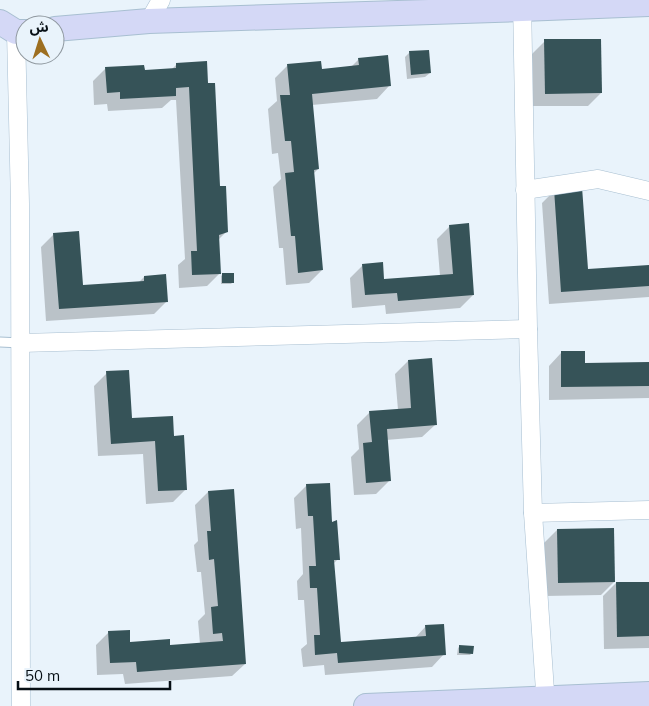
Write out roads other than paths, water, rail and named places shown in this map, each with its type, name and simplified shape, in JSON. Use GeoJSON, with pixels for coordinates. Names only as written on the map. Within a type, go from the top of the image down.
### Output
{"type":"FeatureCollection","features":[{"type":"Feature","properties":{"kind":"street"},"geometry":{"type":"LineString","coordinates":[[149,22],[161,0]]}},
{"type":"Feature","properties":{"kind":"street"},"geometry":{"type":"LineString","coordinates":[[65,28],[149,22],[522,5],[639,3]]}},
{"type":"Feature","properties":{"kind":"street"},"geometry":{"type":"LineString","coordinates":[[522,5],[533,513],[545,702]]}},
{"type":"Feature","properties":{"kind":"street"},"geometry":{"type":"LineString","coordinates":[[14,29],[20,204],[21,706]]}},
{"type":"Feature","properties":{"kind":"street"},"geometry":{"type":"LineString","coordinates":[[525,190],[598,179],[649,191]]}},
{"type":"Feature","properties":{"kind":"street"},"geometry":{"type":"LineString","coordinates":[[21,343],[528,329]]}},
{"type":"Feature","properties":{"kind":"street"},"geometry":{"type":"LineString","coordinates":[[533,513],[649,510]]}},
{"type":"Feature","properties":{"kind":"street"},"geometry":{"type":"LineString","coordinates":[[366,706],[545,702],[649,694]]}},
{"type":"Feature","properties":{"kind":"lane"},"geometry":{"type":"LineString","coordinates":[[0,342],[21,343]]}}]}
